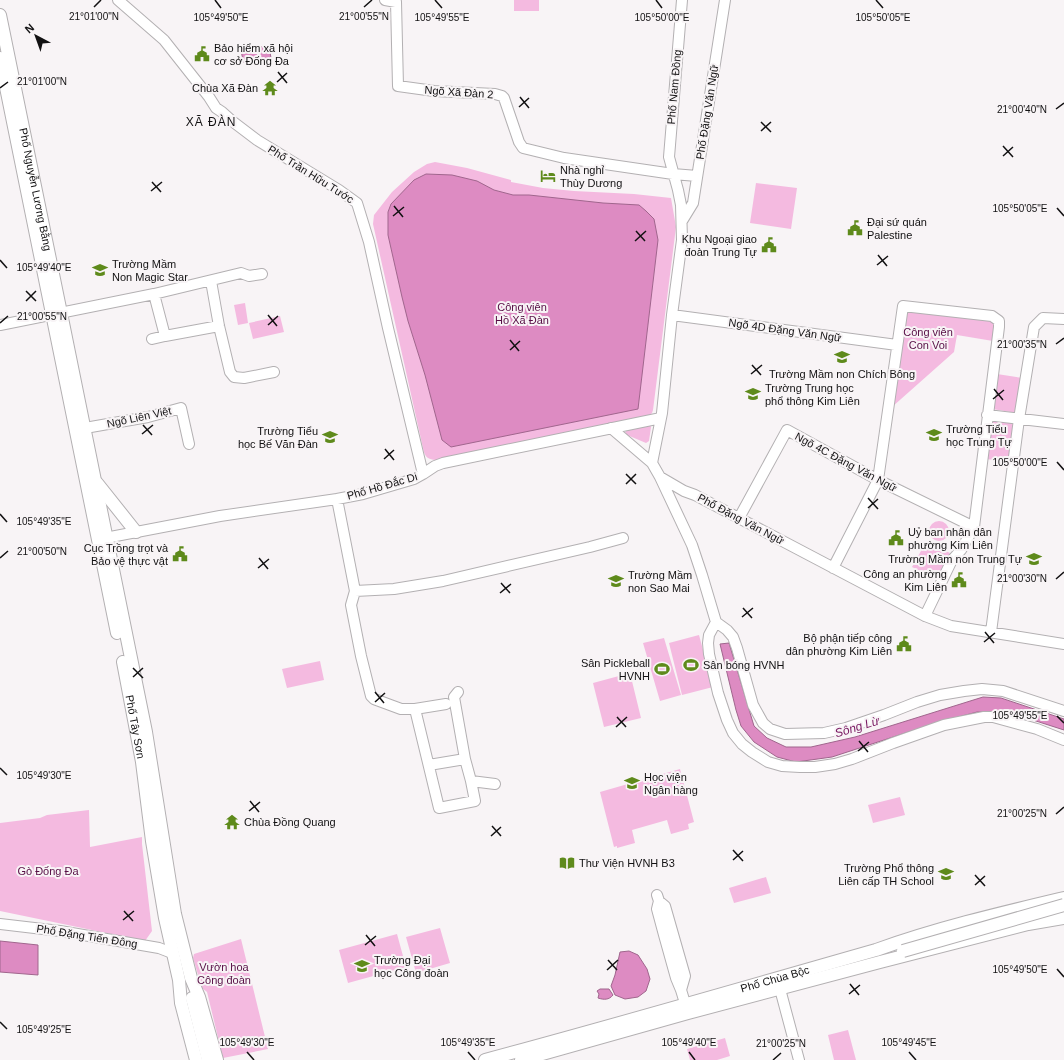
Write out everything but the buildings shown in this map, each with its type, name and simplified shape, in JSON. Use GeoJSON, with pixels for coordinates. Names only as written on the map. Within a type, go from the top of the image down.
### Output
{"type":"FeatureCollection","features":[{"type":"Feature","properties":{"kind":"main road","name":"Phố Nguyễn Lương Bằng"},"geometry":{"type":"LineString","coordinates":[[0,15],[2,35],[90,478]]}},
{"type":"Feature","properties":{"kind":"main road","name":"Phố Nguyễn Lương Bằng"},"geometry":{"type":"LineString","coordinates":[[0,58],[57,313],[85,428],[90,478]]}},
{"type":"Feature","properties":{"kind":"main road"},"geometry":{"type":"LineString","coordinates":[[90,478],[136,532]]}},
{"type":"Feature","properties":{"kind":"main road","name":"Phố Tây Sơn"},"geometry":{"type":"LineString","coordinates":[[90,478],[102,539],[146,732],[161,863],[165,918],[172,953],[185,979],[202,1004],[217,1060]]}},
{"type":"Feature","properties":{"kind":"main road","name":"Phố Tây Sơn"},"geometry":{"type":"LineString","coordinates":[[161,863],[175,914],[185,979],[208,1060]]}},
{"type":"Feature","properties":{"kind":"main road","name":"Phố Chùa Bộc"},"geometry":{"type":"LineString","coordinates":[[521,1060],[591,1043],[687,1008],[901,941],[1064,898]]}},
{"type":"Feature","properties":{"kind":"main road"},"geometry":{"type":"LineString","coordinates":[[1045,902],[1050,919]]}},
{"type":"Feature","properties":{"kind":"main road"},"geometry":{"type":"LineString","coordinates":[[880,962],[903,952],[1064,906]]}},
{"type":"Feature","properties":{"kind":"main road","name":"Phố Chùa Bộc"},"geometry":{"type":"LineString","coordinates":[[485,1060],[580,1034],[687,1008],[780,989],[1028,924],[1050,919],[1064,918]]}},
{"type":"Feature","properties":{"kind":"main road"},"geometry":{"type":"LineString","coordinates":[[876,950],[903,952]]}},
{"type":"Feature","properties":{"kind":"main road","name":"Phố Tây Sơn"},"geometry":{"type":"LineString","coordinates":[[185,979],[181,1003],[196,1060]]}},
{"type":"Feature","properties":{"kind":"street","name":"Phố Trần Hữu Tước"},"geometry":{"type":"LineString","coordinates":[[118,0],[164,40],[216,108],[257,140],[339,190],[357,203],[369,242],[423,474]]}},
{"type":"Feature","properties":{"kind":"street","name":"Ngõ Xã Đàn 2"},"geometry":{"type":"LineString","coordinates":[[385,0],[396,2],[398,86],[434,91],[498,94],[504,98],[519,142],[523,148],[564,158],[673,174]]}},
{"type":"Feature","properties":{"kind":"street","name":"Phố Nam Đồng"},"geometry":{"type":"LineString","coordinates":[[673,174],[669,157],[682,0]]}},
{"type":"Feature","properties":{"kind":"street","name":"Phố Đặng Văn Ngữ"},"geometry":{"type":"LineString","coordinates":[[682,221],[693,202],[725,0]]}},
{"type":"Feature","properties":{"kind":"street"},"geometry":{"type":"LineString","coordinates":[[673,174],[697,176]]}},
{"type":"Feature","properties":{"kind":"street","name":"Phố Đặng Văn Ngữ"},"geometry":{"type":"LineString","coordinates":[[673,174],[681,205],[682,240],[661,418],[652,463],[660,477],[684,491],[695,495],[925,616],[951,626],[1064,644]]}},
{"type":"Feature","properties":{"kind":"street"},"geometry":{"type":"LineString","coordinates":[[0,325],[154,294],[241,273],[249,276],[262,274]]}},
{"type":"Feature","properties":{"kind":"street"},"geometry":{"type":"LineString","coordinates":[[211,281],[219,326],[230,372],[234,377],[244,378],[274,372]]}},
{"type":"Feature","properties":{"kind":"street"},"geometry":{"type":"LineString","coordinates":[[154,294],[166,336]]}},
{"type":"Feature","properties":{"kind":"street"},"geometry":{"type":"LineString","coordinates":[[833,568],[878,480],[903,306],[992,316],[999,321],[974,527],[961,550],[952,560],[925,616]]}},
{"type":"Feature","properties":{"kind":"street","name":"Ngõ 4D Đặng Văn Ngữ"},"geometry":{"type":"LineString","coordinates":[[672,315],[897,345]]}},
{"type":"Feature","properties":{"kind":"street"},"geometry":{"type":"LineString","coordinates":[[991,632],[1019,419],[1034,327],[1043,318],[1064,319]]}},
{"type":"Feature","properties":{"kind":"street"},"geometry":{"type":"LineString","coordinates":[[152,339],[219,326]]}},
{"type":"Feature","properties":{"kind":"street","name":"Ngõ Liên Việt"},"geometry":{"type":"LineString","coordinates":[[85,428],[148,417],[181,408],[189,444]]}},
{"type":"Feature","properties":{"kind":"street"},"geometry":{"type":"LineString","coordinates":[[987,415],[1064,424]]}},
{"type":"Feature","properties":{"kind":"street","name":"Phố Hồ Đắc Di"},"geometry":{"type":"LineString","coordinates":[[102,539],[220,516],[337,499],[370,492],[414,478],[443,463],[661,418]]}},
{"type":"Feature","properties":{"kind":"street"},"geometry":{"type":"LineString","coordinates":[[611,428],[652,463]]}},
{"type":"Feature","properties":{"kind":"street","name":"Ngõ 4C Đặng Văn Ngữ"},"geometry":{"type":"LineString","coordinates":[[739,518],[786,430],[878,480],[974,527]]}},
{"type":"Feature","properties":{"kind":"street"},"geometry":{"type":"LineString","coordinates":[[419,459],[435,466]]}},
{"type":"Feature","properties":{"kind":"street"},"geometry":{"type":"LineString","coordinates":[[660,477],[692,545],[716,622],[727,630],[733,637],[753,705],[763,723],[770,729],[785,734],[824,733],[846,728],[925,700],[958,692],[982,689],[1003,690],[1064,710]]}},
{"type":"Feature","properties":{"kind":"street"},"geometry":{"type":"LineString","coordinates":[[673,504],[680,492],[684,491]]}},
{"type":"Feature","properties":{"kind":"street"},"geometry":{"type":"LineString","coordinates":[[337,499],[355,591],[351,605],[371,696],[374,699],[401,709],[415,709],[446,704]]}},
{"type":"Feature","properties":{"kind":"street"},"geometry":{"type":"LineString","coordinates":[[355,591],[394,589],[443,581],[623,538]]}},
{"type":"Feature","properties":{"kind":"street"},"geometry":{"type":"LineString","coordinates":[[716,622],[709,635],[708,643],[718,693],[727,720],[732,733],[742,744],[768,762],[782,766],[800,767],[815,767],[835,764],[944,725],[984,717],[993,717],[1037,729],[1064,740]]}},
{"type":"Feature","properties":{"kind":"street"},"geometry":{"type":"LineString","coordinates":[[415,709],[439,808],[475,801],[465,759],[460,709],[454,697],[458,692]]}},
{"type":"Feature","properties":{"kind":"street"},"geometry":{"type":"LineString","coordinates":[[429,765],[465,759]]}},
{"type":"Feature","properties":{"kind":"street"},"geometry":{"type":"LineString","coordinates":[[471,781],[496,784]]}},
{"type":"Feature","properties":{"kind":"street"},"geometry":{"type":"LineString","coordinates":[[658,898],[657,909],[668,934],[676,978],[687,1008]]}},
{"type":"Feature","properties":{"kind":"street","name":"Phố Đặng Tiến Đông"},"geometry":{"type":"LineString","coordinates":[[0,924],[60,931],[159,948],[172,953]]}},
{"type":"Feature","properties":{"kind":"street"},"geometry":{"type":"LineString","coordinates":[[780,989],[799,1060]]}},
{"type":"Feature","properties":{"kind":"green space"},"geometry":{"type":"Polygon","coordinates":[[[514,0],[539,0],[539,11],[514,11],[514,0]]]}},
{"type":"Feature","properties":{"kind":"green space","name":"Công viên Hồ Xã Đàn"},"geometry":{"type":"Polygon","coordinates":[[[435,162],[467,168],[511,180],[511,182],[543,188],[671,198],[676,227],[653,410],[649,416],[439,460],[432,460],[426,456],[373,224],[374,215],[392,192],[414,172],[427,164],[435,162]]]}},
{"type":"Feature","properties":{"kind":"green space"},"geometry":{"type":"Polygon","coordinates":[[[756,183],[797,188],[791,229],[750,223],[756,183]]]}},
{"type":"Feature","properties":{"kind":"green space"},"geometry":{"type":"Polygon","coordinates":[[[245,303],[248,323],[238,325],[234,305],[245,303]]]}},
{"type":"Feature","properties":{"kind":"green space","name":"Công viên Con Voi"},"geometry":{"type":"Polygon","coordinates":[[[905,309],[991,319],[995,323],[993,341],[957,335],[954,352],[892,407],[905,309]]]}},
{"type":"Feature","properties":{"kind":"green space"},"geometry":{"type":"Polygon","coordinates":[[[280,316],[284,332],[253,339],[249,323],[280,316]]]}},
{"type":"Feature","properties":{"kind":"green space"},"geometry":{"type":"Polygon","coordinates":[[[997,374],[1022,378],[1017,413],[992,409],[997,374]]]}},
{"type":"Feature","properties":{"kind":"green space"},"geometry":{"type":"Polygon","coordinates":[[[991,419],[1015,423],[1009,462],[986,459],[991,419]]]}},
{"type":"Feature","properties":{"kind":"green space"},"geometry":{"type":"Polygon","coordinates":[[[650,425],[649,441],[646,443],[625,433],[627,430],[650,425]]]}},
{"type":"Feature","properties":{"kind":"green space"},"geometry":{"type":"Polygon","coordinates":[[[935,521],[943,521],[949,527],[949,535],[943,541],[935,541],[929,535],[929,527],[935,521]]]}},
{"type":"Feature","properties":{"kind":"green space"},"geometry":{"type":"Polygon","coordinates":[[[926,542],[950,553],[936,579],[912,567],[926,542]]]}},
{"type":"Feature","properties":{"kind":"green space","name":"Sân bóng HVNH"},"geometry":{"type":"Polygon","coordinates":[[[699,635],[713,687],[682,695],[669,643],[699,635]]]}},
{"type":"Feature","properties":{"kind":"green space","name":"Sân Pickleball HVNH"},"geometry":{"type":"Polygon","coordinates":[[[664,638],[681,695],[660,701],[643,643],[664,638]]]}},
{"type":"Feature","properties":{"kind":"green space"},"geometry":{"type":"Polygon","coordinates":[[[320,661],[324,680],[287,688],[282,669],[320,661]]]}},
{"type":"Feature","properties":{"kind":"green space"},"geometry":{"type":"Polygon","coordinates":[[[630,673],[641,718],[604,727],[593,683],[630,673]]]}},
{"type":"Feature","properties":{"kind":"green space"},"geometry":{"type":"Polygon","coordinates":[[[680,769],[694,822],[688,824],[689,829],[671,834],[667,820],[632,830],[635,843],[617,848],[617,846],[614,847],[600,792],[680,769]]]}},
{"type":"Feature","properties":{"kind":"green space"},"geometry":{"type":"Polygon","coordinates":[[[900,797],[905,815],[873,823],[868,805],[900,797]]]}},
{"type":"Feature","properties":{"kind":"green space","name":"Gò Đống Đa"},"geometry":{"type":"Polygon","coordinates":[[[89,810],[90,847],[142,837],[152,931],[145,941],[0,911],[0,823],[89,810]]]}},
{"type":"Feature","properties":{"kind":"green space"},"geometry":{"type":"Polygon","coordinates":[[[766,877],[771,893],[734,903],[729,888],[766,877]]]}},
{"type":"Feature","properties":{"kind":"green space"},"geometry":{"type":"Polygon","coordinates":[[[440,928],[450,963],[416,973],[406,937],[440,928]]]}},
{"type":"Feature","properties":{"kind":"green space"},"geometry":{"type":"Polygon","coordinates":[[[397,934],[406,967],[348,983],[339,950],[397,934]]]}},
{"type":"Feature","properties":{"kind":"green space","name":"Vườn hoa Công đoàn"},"geometry":{"type":"Polygon","coordinates":[[[241,939],[268,1049],[223,1058],[207,992],[202,988],[193,958],[194,954],[241,939]]]}},
{"type":"Feature","properties":{"kind":"green space"},"geometry":{"type":"Polygon","coordinates":[[[848,1030],[856,1060],[834,1060],[828,1035],[848,1030]]]}},
{"type":"Feature","properties":{"kind":"green space"},"geometry":{"type":"Polygon","coordinates":[[[725,1038],[730,1056],[717,1060],[690,1060],[687,1049],[725,1038]]]}},
{"type":"Feature","properties":{"kind":"shaded area"},"geometry":{"type":"Polygon","coordinates":[[[269,46],[271,58],[243,62],[241,49],[269,46]]]}},
{"type":"Feature","properties":{"kind":"shaded area","name":"Công viên Hồ Xã Đàn"},"geometry":{"type":"Polygon","coordinates":[[[426,174],[452,175],[477,181],[494,190],[513,195],[529,195],[603,203],[639,205],[654,219],[658,240],[638,409],[451,447],[442,440],[425,375],[408,321],[388,235],[388,212],[391,204],[414,180],[426,174]]]}},
{"type":"Feature","properties":{"kind":"shaded area"},"geometry":{"type":"Polygon","coordinates":[[[729,643],[754,726],[767,738],[786,747],[811,747],[855,737],[983,697],[1001,698],[1064,719],[1064,730],[1008,712],[977,712],[936,723],[832,757],[796,762],[777,757],[754,742],[741,726],[720,644],[729,643]]]}},
{"type":"Feature","properties":{"kind":"shaded area"},"geometry":{"type":"Polygon","coordinates":[[[0,941],[38,945],[38,975],[0,972],[0,941]]]}},
{"type":"Feature","properties":{"kind":"shaded area"},"geometry":{"type":"Polygon","coordinates":[[[629,951],[638,955],[647,969],[650,979],[646,991],[638,997],[625,999],[615,995],[611,986],[620,952],[629,951]]]}},
{"type":"Feature","properties":{"kind":"shaded area"},"geometry":{"type":"Polygon","coordinates":[[[600,989],[609,989],[613,995],[606,999],[598,998],[599,994],[597,991],[600,989]]]}},
{"type":"Feature","properties":{"kind":"place","name":"Bảo hiểm xã hội cơ sở Đống Đa"},"geometry":{"type":"Point","coordinates":[202,54]}},
{"type":"Feature","properties":{"kind":"place","name":"Chùa Xã Đàn"},"geometry":{"type":"Point","coordinates":[270,88]}},
{"type":"Feature","properties":{"kind":"place","name":"Nhà nghỉ Thùy Dương"},"geometry":{"type":"Point","coordinates":[548,176]}},
{"type":"Feature","properties":{"kind":"place","name":"Đại sứ quán Palestine"},"geometry":{"type":"Point","coordinates":[855,228]}},
{"type":"Feature","properties":{"kind":"place","name":"Khu Ngoại giao đoàn Trung Tự"},"geometry":{"type":"Point","coordinates":[769,245]}},
{"type":"Feature","properties":{"kind":"place","name":"Trường Mầm Non Magic Star"},"geometry":{"type":"Point","coordinates":[100,270]}},
{"type":"Feature","properties":{"kind":"place","name":"Trường Mầm non Chích Bông"},"geometry":{"type":"Point","coordinates":[842,357]}},
{"type":"Feature","properties":{"kind":"place","name":"Trường Trung học phổ thông Kim Liên"},"geometry":{"type":"Point","coordinates":[753,394]}},
{"type":"Feature","properties":{"kind":"place","name":"Trường Tiểu học Trung Tự"},"geometry":{"type":"Point","coordinates":[934,435]}},
{"type":"Feature","properties":{"kind":"place","name":"Trường Tiểu học Bế Văn Đàn"},"geometry":{"type":"Point","coordinates":[330,437]}},
{"type":"Feature","properties":{"kind":"place","name":"Uỷ ban nhân dân phường Kim Liên"},"geometry":{"type":"Point","coordinates":[896,538]}},
{"type":"Feature","properties":{"kind":"place","name":"Cục Trồng trọt và Bảo vệ thực vật"},"geometry":{"type":"Point","coordinates":[180,554]}},
{"type":"Feature","properties":{"kind":"place","name":"Trường Mầm non Trung Tự"},"geometry":{"type":"Point","coordinates":[1034,559]}},
{"type":"Feature","properties":{"kind":"place","name":"Công an phường Kim Liên"},"geometry":{"type":"Point","coordinates":[959,580]}},
{"type":"Feature","properties":{"kind":"place","name":"Trường Mầm non Sao Mai"},"geometry":{"type":"Point","coordinates":[616,581]}},
{"type":"Feature","properties":{"kind":"place","name":"Bộ phận tiếp công dân phường Kim Liên"},"geometry":{"type":"Point","coordinates":[904,644]}},
{"type":"Feature","properties":{"kind":"place","name":"Sân bóng HVNH"},"geometry":{"type":"Point","coordinates":[691,665]}},
{"type":"Feature","properties":{"kind":"place","name":"Sân Pickleball HVNH"},"geometry":{"type":"Point","coordinates":[662,669]}},
{"type":"Feature","properties":{"kind":"place","name":"Học viện Ngân hàng"},"geometry":{"type":"Point","coordinates":[632,783]}},
{"type":"Feature","properties":{"kind":"place","name":"Chùa Đồng Quang"},"geometry":{"type":"Point","coordinates":[232,822]}},
{"type":"Feature","properties":{"kind":"place","name":"Thư Viện HVNH B3"},"geometry":{"type":"Point","coordinates":[567,863]}},
{"type":"Feature","properties":{"kind":"place","name":"Trường Phổ thông Liên cấp TH School"},"geometry":{"type":"Point","coordinates":[946,874]}},
{"type":"Feature","properties":{"kind":"place","name":"Trường Đại học Công đoàn"},"geometry":{"type":"Point","coordinates":[362,966]}},
{"type":"Feature","properties":{"kind":"district","name":"XÃ ĐÀN"},"geometry":{"type":"Point","coordinates":[211,122]}},
{"type":"Feature","properties":{"kind":"water label","name":"Sông Lừ"},"geometry":{"type":"Point","coordinates":[857,727]}}]}
